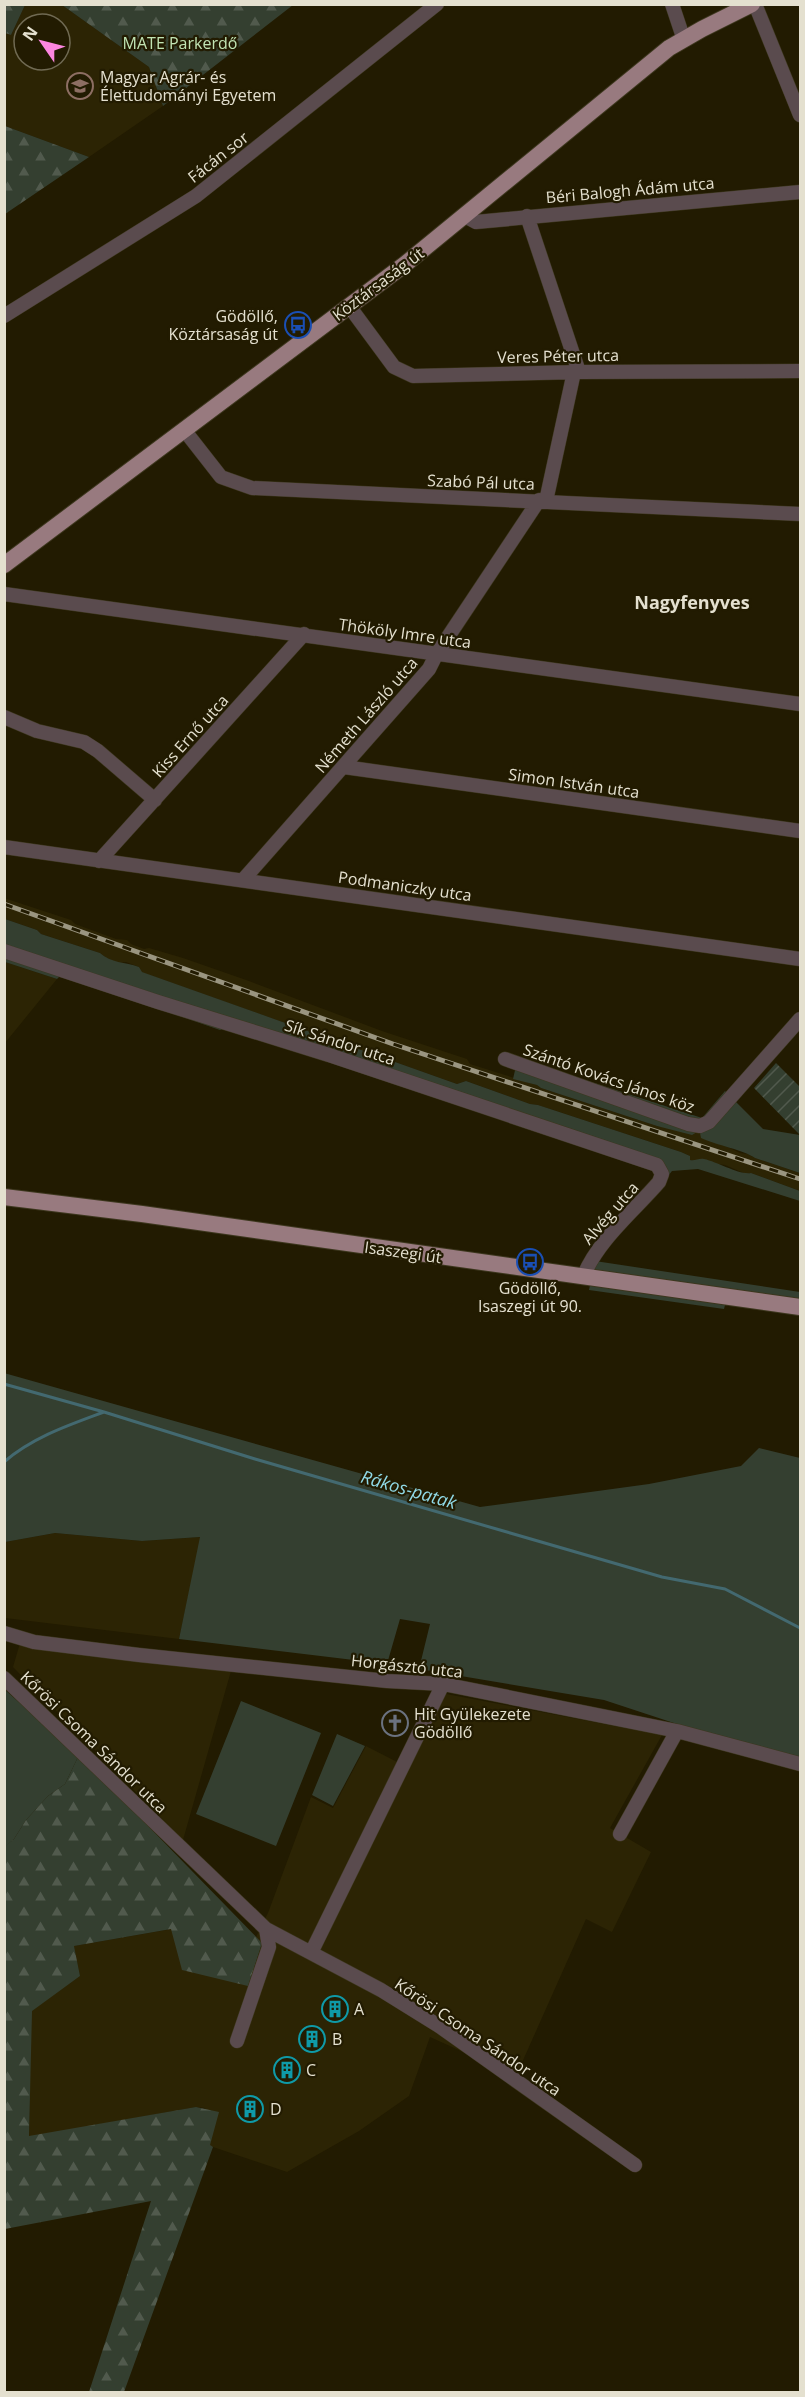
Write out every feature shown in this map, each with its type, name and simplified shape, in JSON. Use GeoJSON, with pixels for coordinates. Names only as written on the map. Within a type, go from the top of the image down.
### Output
{"type":"FeatureCollection","features":[{"type":"Feature","properties":{"kind":"main road","name":"Köztársaság út"},"geometry":{"type":"LineString","coordinates":[[4,565],[349,306],[465,216],[655,60],[684,39],[754,4]]}},
{"type":"Feature","properties":{"kind":"main road","name":"Isaszegi út"},"geometry":{"type":"LineString","coordinates":[[4,1197],[142,1214],[801,1307]]}},
{"type":"Feature","properties":{"kind":"street","name":"Fácán sor"},"geometry":{"type":"LineString","coordinates":[[4,316],[196,196],[437,4]]}},
{"type":"Feature","properties":{"kind":"street"},"geometry":{"type":"LineString","coordinates":[[672,4],[684,39]]}},
{"type":"Feature","properties":{"kind":"street"},"geometry":{"type":"LineString","coordinates":[[754,4],[801,115]]}},
{"type":"Feature","properties":{"kind":"street","name":"Béri Balogh Ádám utca"},"geometry":{"type":"LineString","coordinates":[[465,216],[476,222],[801,192]]}},
{"type":"Feature","properties":{"kind":"street"},"geometry":{"type":"LineString","coordinates":[[527,216],[576,372]]}},
{"type":"Feature","properties":{"kind":"street","name":"Veres Péter utca"},"geometry":{"type":"LineString","coordinates":[[349,306],[388,360],[405,374],[426,376],[801,370]]}},
{"type":"Feature","properties":{"kind":"street","name":"Németh László utca"},"geometry":{"type":"LineString","coordinates":[[243,880],[429,669],[436,655],[542,500],[576,372]]}},
{"type":"Feature","properties":{"kind":"street","name":"Szabó Pál utca"},"geometry":{"type":"LineString","coordinates":[[185,431],[221,477],[252,488],[801,514]]}},
{"type":"Feature","properties":{"kind":"street","name":"Thököly Imre utca"},"geometry":{"type":"LineString","coordinates":[[4,594],[801,704]]}},
{"type":"Feature","properties":{"kind":"street","name":"Kiss Ernő utca"},"geometry":{"type":"LineString","coordinates":[[99,861],[304,634]]}},
{"type":"Feature","properties":{"kind":"street"},"geometry":{"type":"LineString","coordinates":[[4,717],[37,731],[84,742],[98,751],[154,800]]}},
{"type":"Feature","properties":{"kind":"street","name":"Simon István utca"},"geometry":{"type":"LineString","coordinates":[[344,767],[801,831]]}},
{"type":"Feature","properties":{"kind":"street","name":"Podmaniczky utca"},"geometry":{"type":"LineString","coordinates":[[4,848],[801,959]]}},
{"type":"Feature","properties":{"kind":"street","name":"Sík Sándor utca"},"geometry":{"type":"LineString","coordinates":[[4,951],[624,1153],[654,1164],[661,1172]]}},
{"type":"Feature","properties":{"kind":"street","name":"Szántó Kovács János köz"},"geometry":{"type":"LineString","coordinates":[[505,1059],[688,1124],[703,1126],[801,1018]]}},
{"type":"Feature","properties":{"kind":"street","name":"Alvég utca"},"geometry":{"type":"LineString","coordinates":[[583,1277],[600,1248],[659,1182],[661,1172]]}},
{"type":"Feature","properties":{"kind":"street","name":"Horgásztó utca"},"geometry":{"type":"LineString","coordinates":[[4,1632],[40,1643],[387,1681],[443,1684],[677,1731],[801,1764]]}},
{"type":"Feature","properties":{"kind":"street","name":"Kőrösi Csoma Sándor utca"},"geometry":{"type":"LineString","coordinates":[[4,1678],[266,1929],[381,1990],[439,2026],[635,2165]]}},
{"type":"Feature","properties":{"kind":"street"},"geometry":{"type":"LineString","coordinates":[[311,1953],[443,1684]]}},
{"type":"Feature","properties":{"kind":"street"},"geometry":{"type":"LineString","coordinates":[[620,1834],[677,1731]]}},
{"type":"Feature","properties":{"kind":"street"},"geometry":{"type":"LineString","coordinates":[[237,2041],[269,1947],[266,1929]]}},
{"type":"Feature","properties":{"kind":"shaded area","name":"Magyar Agrár- és Élettudományi Egyetem"},"geometry":{"type":"Polygon","coordinates":[[[25,5],[62,5],[72,12],[22,12],[25,5]]]}},
{"type":"Feature","properties":{"kind":"shaded area","name":"Magyar Agrár- és Élettudományi Egyetem"},"geometry":{"type":"Polygon","coordinates":[[[72,12],[149,67],[163,106],[89,157],[5,126],[4,33],[11,35],[12,33],[12,72],[72,72],[72,12]]]}},
{"type":"Feature","properties":{"kind":"shaded area"},"geometry":{"type":"Polygon","coordinates":[[[4,898],[71,920],[75,924],[116,939],[127,940],[144,949],[149,948],[183,958],[249,981],[382,1031],[467,1059],[470,1064],[541,1088],[657,1126],[697,1132],[740,1153],[800,1173],[800,1191],[725,1165],[689,1160],[690,1156],[681,1152],[466,1081],[457,1084],[141,972],[139,967],[126,962],[118,963],[100,953],[41,934],[37,930],[5,919],[4,898]]]}},
{"type":"Feature","properties":{"kind":"shaded area"},"geometry":{"type":"Polygon","coordinates":[[[4,962],[57,979],[5,1043],[4,962]]]}},
{"type":"Feature","properties":{"kind":"shaded area"},"geometry":{"type":"Polygon","coordinates":[[[55,1533],[142,1541],[201,1537],[179,1639],[5,1618],[5,1542],[55,1533]]]}},
{"type":"Feature","properties":{"kind":"shaded area"},"geometry":{"type":"Polygon","coordinates":[[[20,1643],[231,1671],[183,1840],[13,1667],[20,1643]]]}},
{"type":"Feature","properties":{"kind":"shaded area"},"geometry":{"type":"Polygon","coordinates":[[[441,1693],[662,1735],[610,1828],[651,1852],[612,1932],[586,1919],[516,2076],[430,2037],[409,2096],[359,2131],[287,2172],[210,2146],[205,2108],[196,2107],[29,2137],[31,2011],[80,1976],[74,1946],[172,1929],[262,1944],[256,1937],[268,1913],[311,1797],[333,1808],[366,1746],[399,1763],[441,1693]]]}},
{"type":"Feature","properties":{"kind":"green space"},"geometry":{"type":"Polygon","coordinates":[[[5,4],[25,5],[22,12],[12,12],[12,33],[11,35],[5,33],[5,4]]]}},
{"type":"Feature","properties":{"kind":"green space","name":"MATE Parkerdő"},"geometry":{"type":"Polygon","coordinates":[[[62,5],[293,5],[163,106],[149,67],[62,5]]]}},
{"type":"Feature","properties":{"kind":"green space"},"geometry":{"type":"Polygon","coordinates":[[[5,126],[89,157],[5,214],[5,126]]]}},
{"type":"Feature","properties":{"kind":"green space"},"geometry":{"type":"Polygon","coordinates":[[[5,919],[37,930],[41,934],[100,953],[113,961],[139,967],[142,972],[457,1084],[466,1081],[681,1152],[690,1156],[690,1160],[704,1159],[741,1172],[751,1173],[800,1191],[800,1201],[698,1169],[672,1171],[668,1176],[647,1166],[225,1028],[220,1030],[61,975],[57,979],[5,962],[5,919]]]}},
{"type":"Feature","properties":{"kind":"green space"},"geometry":{"type":"Polygon","coordinates":[[[506,1054],[702,1118],[725,1091],[763,1129],[800,1135],[800,1173],[707,1141],[697,1132],[692,1135],[657,1126],[513,1079],[516,1066],[506,1054]]]}},
{"type":"Feature","properties":{"kind":"green space"},"geometry":{"type":"Polygon","coordinates":[[[776,1063],[800,1087],[800,1135],[754,1088],[776,1063]]]}},
{"type":"Feature","properties":{"kind":"green space"},"geometry":{"type":"Polygon","coordinates":[[[595,1261],[800,1292],[800,1316],[726,1301],[724,1309],[589,1290],[595,1261]]]}},
{"type":"Feature","properties":{"kind":"green space"},"geometry":{"type":"Polygon","coordinates":[[[4,1373],[480,1507],[649,1484],[741,1466],[759,1448],[800,1458],[800,1759],[686,1727],[604,1700],[419,1669],[430,1624],[400,1619],[387,1664],[179,1639],[200,1537],[142,1541],[55,1533],[5,1542],[4,1373]]]}},
{"type":"Feature","properties":{"kind":"green space"},"geometry":{"type":"Polygon","coordinates":[[[4,1689],[79,1755],[65,1784],[48,1796],[5,1847],[4,1689]]]}},
{"type":"Feature","properties":{"kind":"green space"},"geometry":{"type":"Polygon","coordinates":[[[241,1701],[321,1733],[276,1846],[196,1814],[241,1701]]]}},
{"type":"Feature","properties":{"kind":"green space"},"geometry":{"type":"Polygon","coordinates":[[[337,1734],[365,1746],[333,1806],[312,1795],[337,1734]]]}},
{"type":"Feature","properties":{"kind":"green space"},"geometry":{"type":"Polygon","coordinates":[[[79,1755],[262,1943],[248,1986],[182,1970],[171,1929],[74,1946],[80,1976],[32,2011],[29,2136],[196,2107],[219,2112],[210,2145],[213,2147],[124,2392],[89,2392],[151,2201],[5,2229],[4,1847],[14,1839],[26,1820],[48,1796],[65,1784],[79,1755]]]}},
{"type":"Feature","properties":{"kind":"waterway","name":"Rákos-patak"},"geometry":{"type":"LineString","coordinates":[[4,1384],[662,1577],[725,1589],[800,1628]]}},
{"type":"Feature","properties":{"kind":"waterway"},"geometry":{"type":"LineString","coordinates":[[4,1462],[27,1445],[104,1412]]}},
{"type":"Feature","properties":{"kind":"railway"},"geometry":{"type":"LineString","coordinates":[[4,904],[393,1044],[800,1179]]}},
{"type":"Feature","properties":{"kind":"place","name":"Magyar Agrár- és Élettudományi Egyetem"},"geometry":{"type":"Point","coordinates":[80,86]}},
{"type":"Feature","properties":{"kind":"place","name":"Gödöllő, Köztársaság út"},"geometry":{"type":"Point","coordinates":[298,325]}},
{"type":"Feature","properties":{"kind":"place","name":"Gödöllő, Isaszegi út 90."},"geometry":{"type":"Point","coordinates":[530,1262]}},
{"type":"Feature","properties":{"kind":"place","name":"Hit Gyülekezete Gödöllő"},"geometry":{"type":"Point","coordinates":[395,1723]}},
{"type":"Feature","properties":{"kind":"place","name":"A"},"geometry":{"type":"Point","coordinates":[335,2009]}},
{"type":"Feature","properties":{"kind":"place","name":"B"},"geometry":{"type":"Point","coordinates":[312,2039]}},
{"type":"Feature","properties":{"kind":"place","name":"C"},"geometry":{"type":"Point","coordinates":[287,2070]}},
{"type":"Feature","properties":{"kind":"place","name":"D"},"geometry":{"type":"Point","coordinates":[250,2109]}},
{"type":"Feature","properties":{"kind":"district","name":"Nagyfenyves"},"geometry":{"type":"Point","coordinates":[692,602]}}]}
